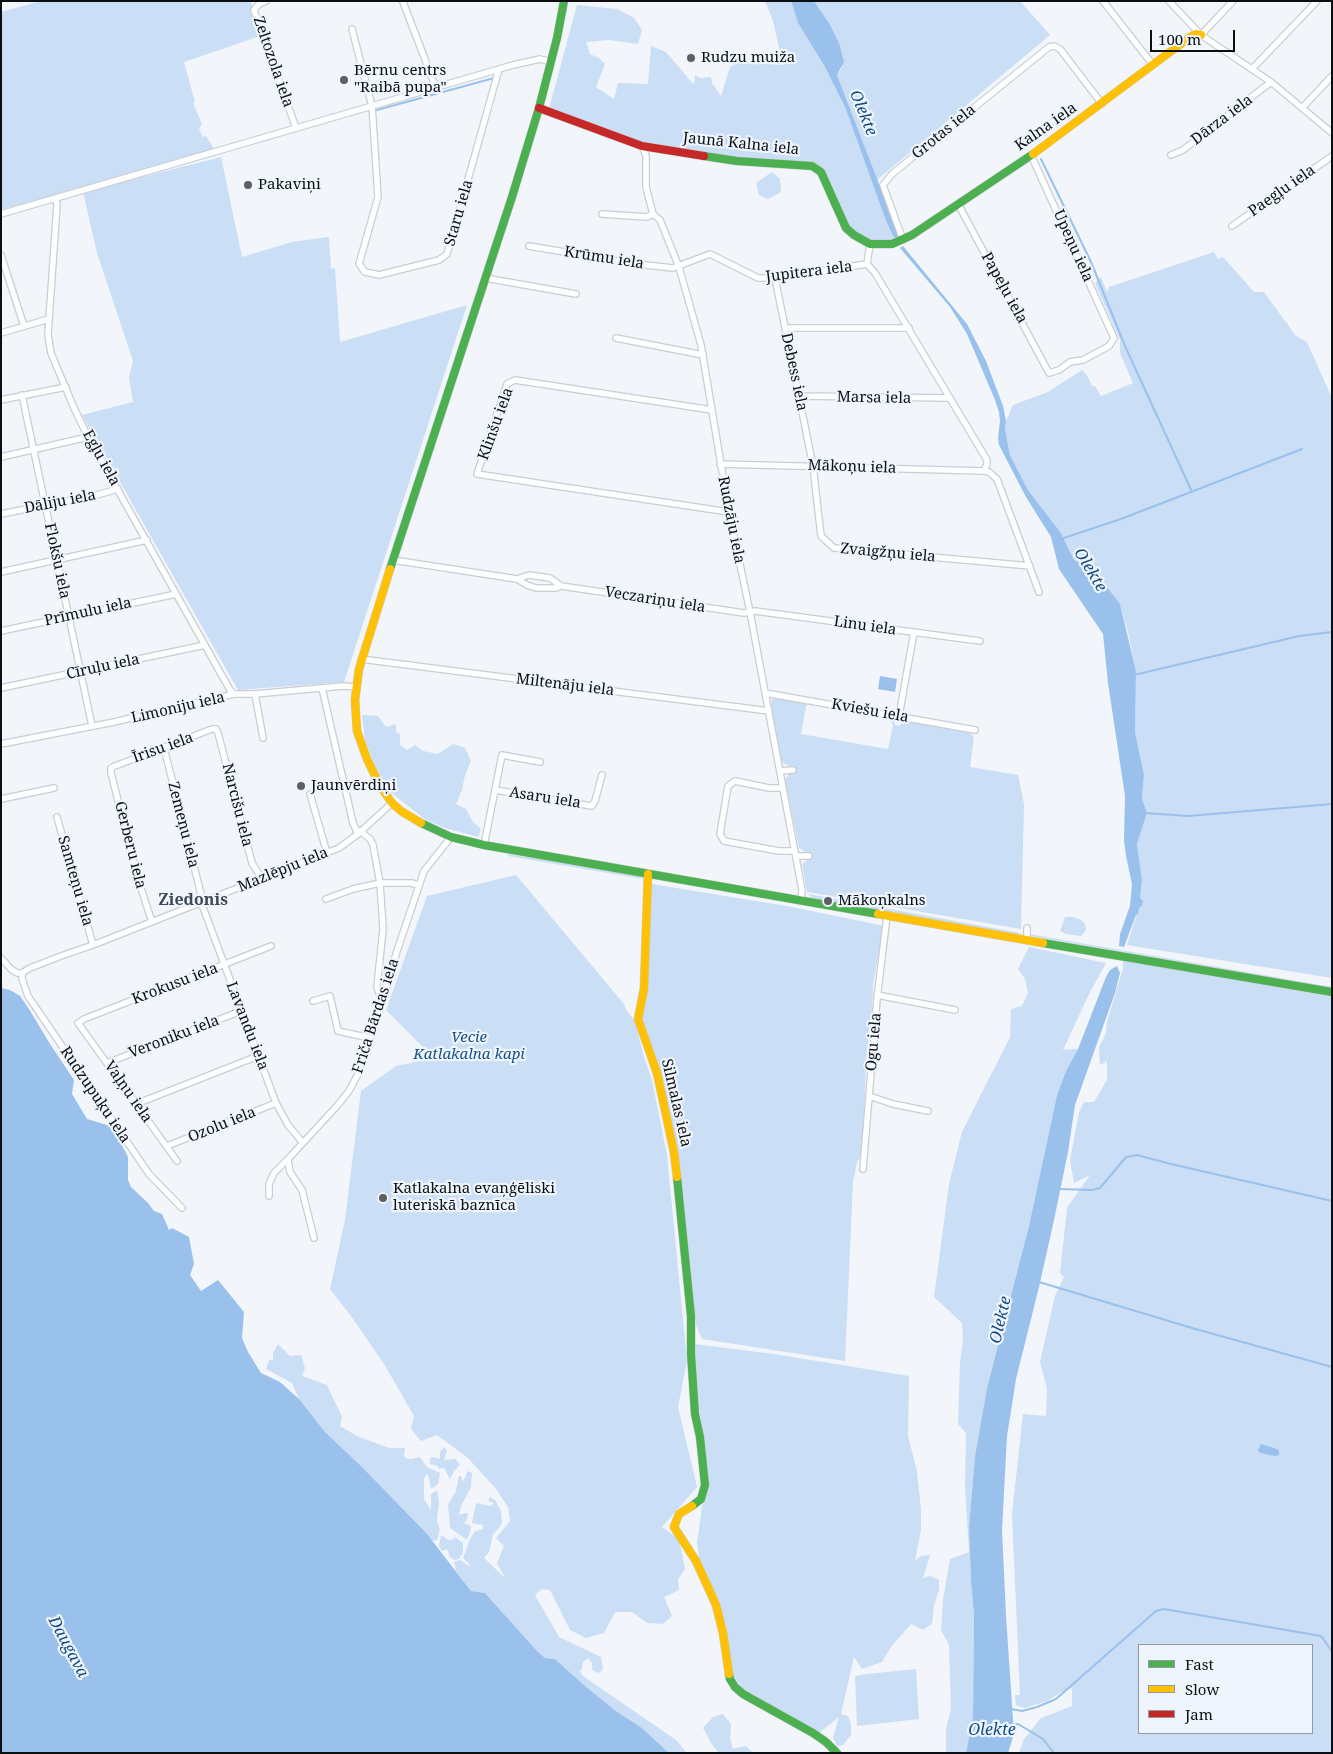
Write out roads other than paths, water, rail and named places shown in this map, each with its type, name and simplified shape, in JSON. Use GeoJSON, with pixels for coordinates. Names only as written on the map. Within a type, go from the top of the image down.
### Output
{"type":"FeatureCollection","features":[{"type":"Feature","properties":{"kind":"main road"},"geometry":{"type":"LineString","coordinates":[[564,1],[539,108],[512,198],[362,659],[356,687],[357,731],[380,786],[392,803],[415,820],[451,837],[484,845],[1332,992]]}},
{"type":"Feature","properties":{"kind":"main road","name":"Kalna iela"},"geometry":{"type":"LineString","coordinates":[[903,240],[1031,155],[1190,37],[1201,34]]}},
{"type":"Feature","properties":{"kind":"main road","name":"Jaunā Kalna iela"},"geometry":{"type":"LineString","coordinates":[[539,108],[642,146],[737,160],[812,166],[821,172],[846,228],[870,244]]}},
{"type":"Feature","properties":{"kind":"main road"},"geometry":{"type":"LineString","coordinates":[[870,244],[892,244],[903,240]]}},
{"type":"Feature","properties":{"kind":"main road","name":"Silmalas iela"},"geometry":{"type":"LineString","coordinates":[[648,874],[644,989],[638,1018],[657,1073],[672,1144],[681,1214],[690,1316],[694,1405],[700,1437],[705,1485],[701,1499],[695,1505],[679,1514],[675,1520],[674,1527],[696,1561],[716,1605],[723,1633],[730,1679],[735,1687],[749,1698],[826,1742],[836,1753]]}},
{"type":"Feature","properties":{"kind":"street","name":"Zeltozola iela"},"geometry":{"type":"LineString","coordinates":[[266,1],[259,4],[254,10],[296,128]]}},
{"type":"Feature","properties":{"kind":"street"},"geometry":{"type":"LineString","coordinates":[[1103,1],[1153,65]]}},
{"type":"Feature","properties":{"kind":"street"},"geometry":{"type":"LineString","coordinates":[[1169,1],[1201,34],[1271,82],[1332,132]]}},
{"type":"Feature","properties":{"kind":"street"},"geometry":{"type":"LineString","coordinates":[[1201,34],[1233,1]]}},
{"type":"Feature","properties":{"kind":"street"},"geometry":{"type":"LineString","coordinates":[[1252,69],[1317,1]]}},
{"type":"Feature","properties":{"kind":"street"},"geometry":{"type":"LineString","coordinates":[[403,2],[436,88]]}},
{"type":"Feature","properties":{"kind":"street"},"geometry":{"type":"LineString","coordinates":[[352,29],[372,106]]}},
{"type":"Feature","properties":{"kind":"street","name":"Grotas iela"},"geometry":{"type":"LineString","coordinates":[[903,240],[883,185],[899,168],[1049,47],[1054,46],[1060,49],[1102,104]]}},
{"type":"Feature","properties":{"kind":"street"},"geometry":{"type":"LineString","coordinates":[[1,214],[499,69],[540,59],[551,62]]}},
{"type":"Feature","properties":{"kind":"street","name":"Staru iela"},"geometry":{"type":"LineString","coordinates":[[372,106],[378,197],[359,264],[365,272],[379,275],[440,260],[447,254],[499,69]]}},
{"type":"Feature","properties":{"kind":"street"},"geometry":{"type":"LineString","coordinates":[[1303,107],[1332,76]]}},
{"type":"Feature","properties":{"kind":"street","name":"Dārza iela"},"geometry":{"type":"LineString","coordinates":[[1171,155],[1183,150],[1271,82]]}},
{"type":"Feature","properties":{"kind":"street","name":"Rudzāju iela"},"geometry":{"type":"LineString","coordinates":[[642,146],[646,156],[646,187],[653,214],[660,220],[679,267],[703,356],[720,464],[769,711],[803,892],[802,900]]}},
{"type":"Feature","properties":{"kind":"street","name":"Upeņu iela"},"geometry":{"type":"LineString","coordinates":[[1031,155],[1114,338],[1110,346],[1083,360],[1070,362],[1059,370],[1050,373]]}},
{"type":"Feature","properties":{"kind":"street","name":"Paegļu iela"},"geometry":{"type":"LineString","coordinates":[[1232,226],[1332,156]]}},
{"type":"Feature","properties":{"kind":"street","name":"Egļu iela"},"geometry":{"type":"LineString","coordinates":[[55,198],[57,204],[49,319],[49,346],[88,437],[230,690],[234,694]]}},
{"type":"Feature","properties":{"kind":"street","name":"Papeļu iela"},"geometry":{"type":"LineString","coordinates":[[958,204],[1050,373]]}},
{"type":"Feature","properties":{"kind":"street"},"geometry":{"type":"LineString","coordinates":[[602,214],[647,218],[653,214]]}},
{"type":"Feature","properties":{"kind":"street","name":"Jupitera iela"},"geometry":{"type":"LineString","coordinates":[[679,267],[710,254],[758,278],[775,278],[867,264],[870,244]]}},
{"type":"Feature","properties":{"kind":"street","name":"Krūmu iela"},"geometry":{"type":"LineString","coordinates":[[529,246],[636,264],[679,267]]}},
{"type":"Feature","properties":{"kind":"street"},"geometry":{"type":"LineString","coordinates":[[1,255],[24,326]]}},
{"type":"Feature","properties":{"kind":"street"},"geometry":{"type":"LineString","coordinates":[[867,264],[875,273],[909,328],[987,460],[984,471],[994,474],[1039,592]]}},
{"type":"Feature","properties":{"kind":"street"},"geometry":{"type":"LineString","coordinates":[[486,278],[576,294]]}},
{"type":"Feature","properties":{"kind":"street","name":"Debess iela"},"geometry":{"type":"LineString","coordinates":[[775,278],[813,466]]}},
{"type":"Feature","properties":{"kind":"street"},"geometry":{"type":"LineString","coordinates":[[1,333],[49,319]]}},
{"type":"Feature","properties":{"kind":"street"},"geometry":{"type":"LineString","coordinates":[[785,328],[909,328]]}},
{"type":"Feature","properties":{"kind":"street"},"geometry":{"type":"LineString","coordinates":[[616,338],[703,356]]}},
{"type":"Feature","properties":{"kind":"street","name":"Klinšu iela"},"geometry":{"type":"LineString","coordinates":[[712,410],[515,380],[507,384],[477,474],[729,512]]}},
{"type":"Feature","properties":{"kind":"street"},"geometry":{"type":"LineString","coordinates":[[1,400],[66,387]]}},
{"type":"Feature","properties":{"kind":"street","name":"Flokšu iela"},"geometry":{"type":"LineString","coordinates":[[22,395],[92,726]]}},
{"type":"Feature","properties":{"kind":"street","name":"Marsa iela"},"geometry":{"type":"LineString","coordinates":[[800,396],[949,398]]}},
{"type":"Feature","properties":{"kind":"street"},"geometry":{"type":"LineString","coordinates":[[1,457],[88,437]]}},
{"type":"Feature","properties":{"kind":"street","name":"Mākoņu iela"},"geometry":{"type":"LineString","coordinates":[[720,464],[984,471]]}},
{"type":"Feature","properties":{"kind":"street","name":"Zvaigžņu iela"},"geometry":{"type":"LineString","coordinates":[[813,466],[821,536],[834,548],[1030,566]]}},
{"type":"Feature","properties":{"kind":"street","name":"Dāliju iela"},"geometry":{"type":"LineString","coordinates":[[1,514],[94,496],[118,489]]}},
{"type":"Feature","properties":{"kind":"street"},"geometry":{"type":"LineString","coordinates":[[1,572],[147,540]]}},
{"type":"Feature","properties":{"kind":"street","name":"Veczariņu iela"},"geometry":{"type":"LineString","coordinates":[[393,560],[517,579],[527,586],[536,588],[556,588],[561,586]]}},
{"type":"Feature","properties":{"kind":"street","name":"Veczariņu iela"},"geometry":{"type":"LineString","coordinates":[[517,579],[529,575],[550,578],[561,586],[744,613],[750,612]]}},
{"type":"Feature","properties":{"kind":"street","name":"Prīmulu iela"},"geometry":{"type":"LineString","coordinates":[[1,631],[176,594]]}},
{"type":"Feature","properties":{"kind":"street","name":"Linu iela"},"geometry":{"type":"LineString","coordinates":[[750,612],[755,611],[980,641]]}},
{"type":"Feature","properties":{"kind":"street"},"geometry":{"type":"LineString","coordinates":[[899,716],[914,632]]}},
{"type":"Feature","properties":{"kind":"street","name":"Cīruļu iela"},"geometry":{"type":"LineString","coordinates":[[1,688],[205,645]]}},
{"type":"Feature","properties":{"kind":"street","name":"Miltenāju iela"},"geometry":{"type":"LineString","coordinates":[[362,659],[769,711]]}},
{"type":"Feature","properties":{"kind":"street","name":"Limoniju iela"},"geometry":{"type":"LineString","coordinates":[[1,744],[234,694],[255,694],[343,686],[356,687]]}},
{"type":"Feature","properties":{"kind":"street"},"geometry":{"type":"LineString","coordinates":[[322,688],[353,823],[359,832],[370,839],[373,845],[380,883],[383,929],[377,987],[383,997]]}},
{"type":"Feature","properties":{"kind":"street","name":"Kviešu iela"},"geometry":{"type":"LineString","coordinates":[[765,693],[975,730]]}},
{"type":"Feature","properties":{"kind":"street"},"geometry":{"type":"LineString","coordinates":[[255,694],[263,738]]}},
{"type":"Feature","properties":{"kind":"street","name":"Īrisu iela"},"geometry":{"type":"LineString","coordinates":[[111,768],[212,729],[216,730]]}},
{"type":"Feature","properties":{"kind":"street","name":"Narcišu iela"},"geometry":{"type":"LineString","coordinates":[[216,730],[252,863],[262,879]]}},
{"type":"Feature","properties":{"kind":"street","name":"Zemeņu iela"},"geometry":{"type":"LineString","coordinates":[[164,748],[202,902]]}},
{"type":"Feature","properties":{"kind":"street"},"geometry":{"type":"LineString","coordinates":[[484,845],[502,755],[540,762]]}},
{"type":"Feature","properties":{"kind":"street","name":"Gerberu iela"},"geometry":{"type":"LineString","coordinates":[[111,768],[138,879],[152,922]]}},
{"type":"Feature","properties":{"kind":"street"},"geometry":{"type":"LineString","coordinates":[[780,771],[793,770]]}},
{"type":"Feature","properties":{"kind":"street","name":"Asaru iela"},"geometry":{"type":"LineString","coordinates":[[495,790],[592,806],[596,801],[602,774]]}},
{"type":"Feature","properties":{"kind":"street"},"geometry":{"type":"LineString","coordinates":[[783,788],[769,788],[736,781],[728,786],[720,834],[724,841],[809,856]]}},
{"type":"Feature","properties":{"kind":"street"},"geometry":{"type":"LineString","coordinates":[[1,799],[54,788]]}},
{"type":"Feature","properties":{"kind":"street"},"geometry":{"type":"LineString","coordinates":[[310,794],[327,853]]}},
{"type":"Feature","properties":{"kind":"street","name":"Mazlēpju iela"},"geometry":{"type":"LineString","coordinates":[[22,973],[30,968],[339,848],[392,803]]}},
{"type":"Feature","properties":{"kind":"street","name":"Samteņu iela"},"geometry":{"type":"LineString","coordinates":[[56,817],[93,945]]}},
{"type":"Feature","properties":{"kind":"street","name":"Friča Bārdas iela"},"geometry":{"type":"LineString","coordinates":[[269,1196],[269,1184],[274,1173],[349,1090],[364,1059],[419,885],[428,865],[451,837]]}},
{"type":"Feature","properties":{"kind":"street"},"geometry":{"type":"LineString","coordinates":[[326,899],[380,883],[411,883],[419,885]]}},
{"type":"Feature","properties":{"kind":"street","name":"Lavandu iela"},"geometry":{"type":"LineString","coordinates":[[202,902],[276,1103],[288,1125],[303,1143]]}},
{"type":"Feature","properties":{"kind":"street","name":"Ogu iela"},"geometry":{"type":"LineString","coordinates":[[863,1168],[877,995],[887,916]]}},
{"type":"Feature","properties":{"kind":"street"},"geometry":{"type":"LineString","coordinates":[[1026,940],[1027,928]]}},
{"type":"Feature","properties":{"kind":"street","name":"Krokusu iela"},"geometry":{"type":"LineString","coordinates":[[78,1023],[271,946]]}},
{"type":"Feature","properties":{"kind":"street"},"geometry":{"type":"LineString","coordinates":[[1,958],[11,969],[17,973],[22,973]]}},
{"type":"Feature","properties":{"kind":"street","name":"Rudzupuķu iela"},"geometry":{"type":"LineString","coordinates":[[22,973],[22,979],[28,996],[149,1174],[182,1208]]}},
{"type":"Feature","properties":{"kind":"street"},"geometry":{"type":"LineString","coordinates":[[877,995],[955,1010]]}},
{"type":"Feature","properties":{"kind":"street"},"geometry":{"type":"LineString","coordinates":[[314,1001],[330,996],[338,1031],[370,1038]]}},
{"type":"Feature","properties":{"kind":"street","name":"Veroniku iela"},"geometry":{"type":"LineString","coordinates":[[108,1063],[241,1011]]}},
{"type":"Feature","properties":{"kind":"street","name":"Vaļņu iela"},"geometry":{"type":"LineString","coordinates":[[78,1023],[177,1161]]}},
{"type":"Feature","properties":{"kind":"street"},"geometry":{"type":"LineString","coordinates":[[136,1104],[258,1056]]}},
{"type":"Feature","properties":{"kind":"street"},"geometry":{"type":"LineString","coordinates":[[869,1096],[893,1104],[928,1111]]}},
{"type":"Feature","properties":{"kind":"street","name":"Ozolu iela"},"geometry":{"type":"LineString","coordinates":[[167,1146],[276,1103]]}},
{"type":"Feature","properties":{"kind":"street"},"geometry":{"type":"LineString","coordinates":[[288,1159],[290,1172],[302,1190],[314,1238]]}},
{"type":"Feature","properties":{"kind":"water","name":"Olekte"},"geometry":{"type":"Polygon","coordinates":[[[791,1],[814,1],[829,23],[839,43],[844,62],[837,75],[899,236],[897,237],[894,238],[886,221],[845,107],[825,67],[798,23],[791,1]]]}},
{"type":"Feature","properties":{"kind":"water","name":"Olekte"},"geometry":{"type":"Polygon","coordinates":[[[903,246],[967,324],[986,361],[1003,406],[1010,455],[1028,490],[1061,533],[1074,560],[1094,570],[1120,604],[1136,671],[1135,732],[1144,775],[1142,799],[1147,813],[1137,844],[1142,880],[1140,898],[1143,901],[1124,947],[1119,946],[1120,934],[1130,906],[1132,884],[1124,840],[1125,796],[1108,683],[1103,634],[1059,569],[1051,537],[1026,497],[999,445],[999,412],[967,334],[950,307],[900,248],[903,246]]]}},
{"type":"Feature","properties":{"kind":"water"},"geometry":{"type":"Polygon","coordinates":[[[880,676],[897,679],[895,692],[878,689],[880,676]]]}},
{"type":"Feature","properties":{"kind":"water","name":"Olekte"},"geometry":{"type":"Polygon","coordinates":[[[1117,966],[1120,973],[1115,993],[1075,1105],[1068,1152],[1054,1220],[1016,1379],[1007,1436],[1002,1530],[1014,1734],[1008,1753],[966,1753],[973,1716],[974,1615],[969,1527],[975,1456],[987,1388],[1029,1226],[1057,1095],[1066,1071],[1078,1049],[1106,977],[1110,970],[1117,966]]]}},
{"type":"Feature","properties":{"kind":"water","name":"Daugava"},"geometry":{"type":"Polygon","coordinates":[[[1,988],[10,990],[20,996],[29,1009],[74,1080],[72,1094],[87,1119],[107,1125],[114,1130],[128,1157],[128,1180],[131,1187],[154,1211],[162,1214],[169,1230],[172,1228],[189,1237],[194,1264],[190,1275],[201,1291],[218,1280],[244,1312],[242,1338],[261,1373],[280,1382],[299,1399],[325,1432],[427,1534],[471,1591],[485,1593],[545,1658],[555,1659],[616,1711],[642,1728],[669,1753],[1,1753],[1,988]]]}},
{"type":"Feature","properties":{"kind":"water"},"geometry":{"type":"Polygon","coordinates":[[[1261,1444],[1277,1449],[1279,1455],[1260,1453],[1258,1450],[1261,1444]]]}},
{"type":"Feature","properties":{"kind":"waterway"},"geometry":{"type":"LineString","coordinates":[[377,110],[494,78]]}},
{"type":"Feature","properties":{"kind":"waterway"},"geometry":{"type":"LineString","coordinates":[[1041,159],[1091,262],[1125,346],[1192,492]]}},
{"type":"Feature","properties":{"kind":"waterway"},"geometry":{"type":"LineString","coordinates":[[1061,539],[1121,519],[1302,449]]}},
{"type":"Feature","properties":{"kind":"waterway"},"geometry":{"type":"LineString","coordinates":[[1134,675],[1299,636],[1332,632]]}},
{"type":"Feature","properties":{"kind":"waterway"},"geometry":{"type":"LineString","coordinates":[[1145,813],[1188,816],[1332,804]]}},
{"type":"Feature","properties":{"kind":"waterway"},"geometry":{"type":"LineString","coordinates":[[1059,1189],[1092,1190],[1100,1188],[1126,1157],[1137,1155],[1332,1201]]}},
{"type":"Feature","properties":{"kind":"waterway"},"geometry":{"type":"LineString","coordinates":[[1039,1282],[1192,1328],[1332,1367]]}},
{"type":"Feature","properties":{"kind":"waterway"},"geometry":{"type":"LineString","coordinates":[[1011,1709],[1022,1711],[1056,1699],[1156,1611],[1164,1609],[1321,1636],[1332,1651]]}},
{"type":"Feature","properties":{"kind":"waterway"},"geometry":{"type":"LineString","coordinates":[[1013,1725],[1018,1724],[1043,1739],[1054,1753]]}},
{"type":"Feature","properties":{"kind":"place","name":"Rudzu muiža"},"geometry":{"type":"Point","coordinates":[691,58]}},
{"type":"Feature","properties":{"kind":"place","name":"Bērnu centrs \"Raibā pupa\""},"geometry":{"type":"Point","coordinates":[344,80]}},
{"type":"Feature","properties":{"kind":"place","name":"Pakaviņi"},"geometry":{"type":"Point","coordinates":[248,185]}},
{"type":"Feature","properties":{"kind":"place","name":"Jaunvērdiņi"},"geometry":{"type":"Point","coordinates":[301,786]}},
{"type":"Feature","properties":{"kind":"place","name":"Mākoņkalns"},"geometry":{"type":"Point","coordinates":[828,901]}},
{"type":"Feature","properties":{"kind":"place","name":"Katlakalna evaņģēliski luteriskā baznīca"},"geometry":{"type":"Point","coordinates":[383,1198]}},
{"type":"Feature","properties":{"kind":"district","name":"Ziedonis"},"geometry":{"type":"Point","coordinates":[193,900]}},
{"type":"Feature","properties":{"kind":"park label","name":"Vecie Katlakalna kapi"},"geometry":{"type":"Point","coordinates":[469,1046]}}]}
